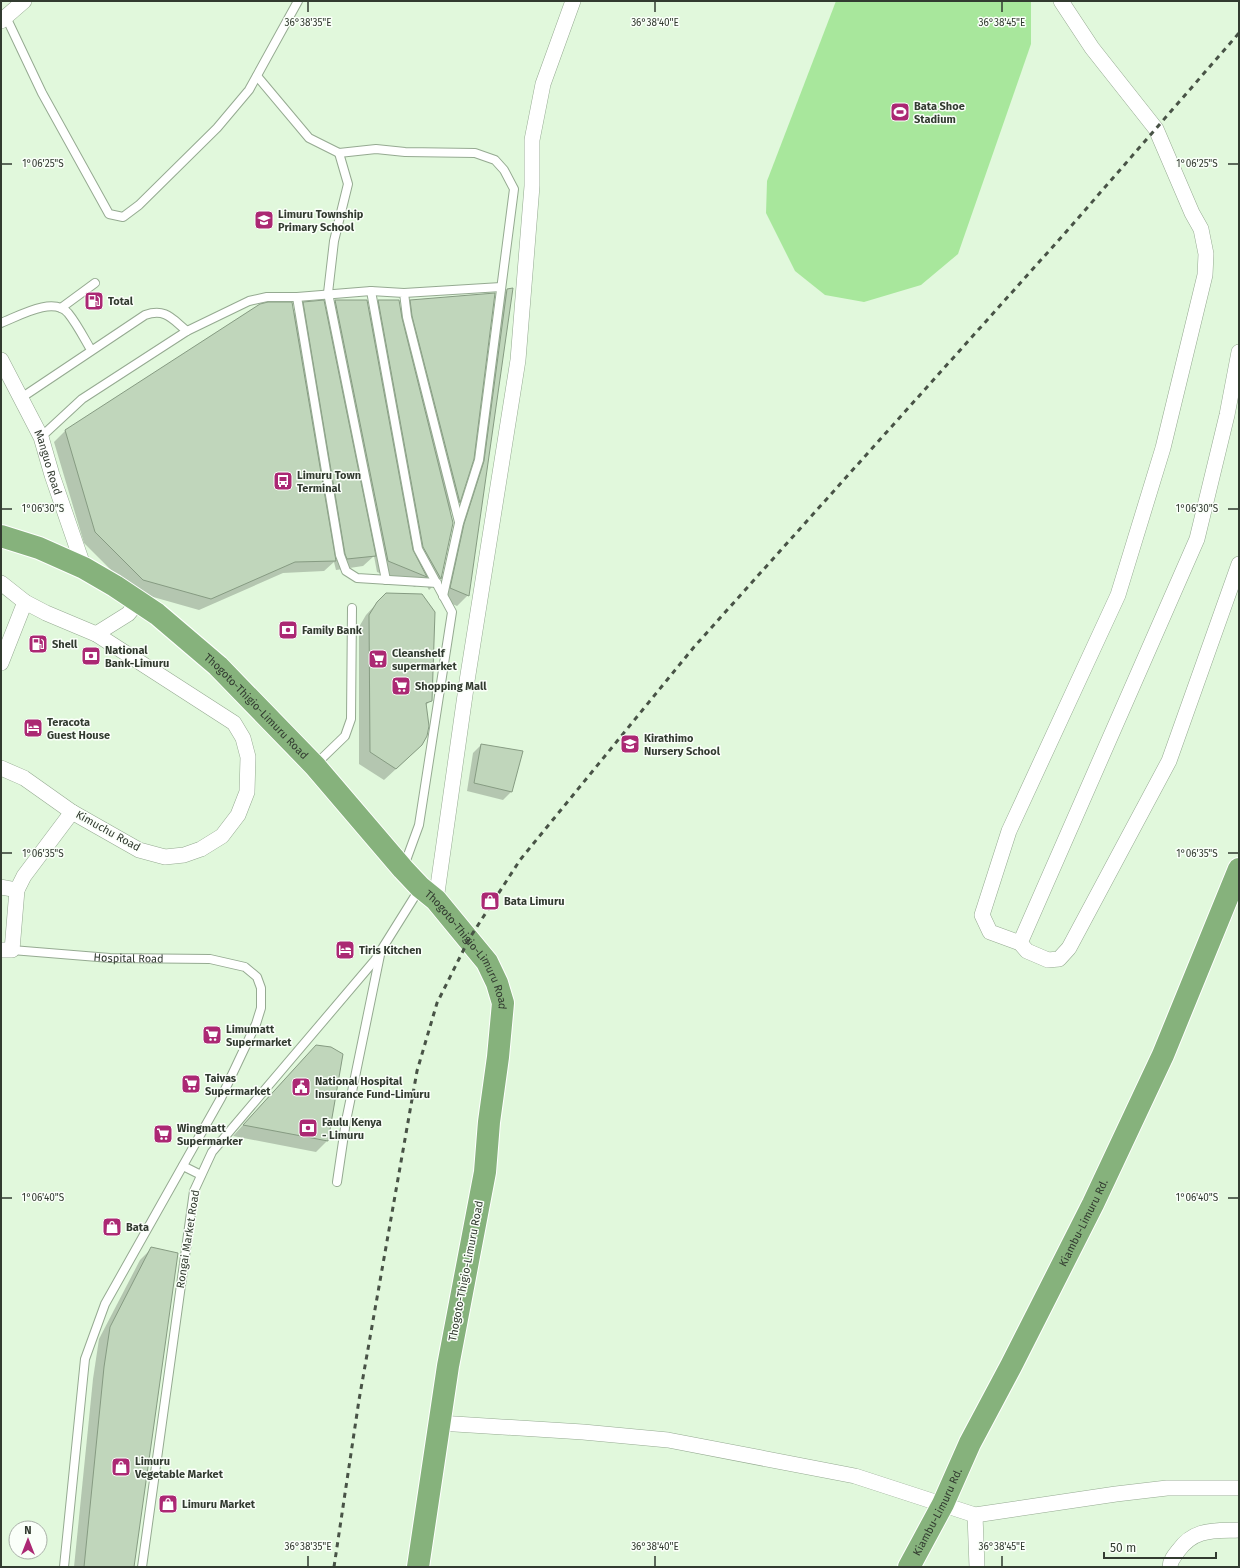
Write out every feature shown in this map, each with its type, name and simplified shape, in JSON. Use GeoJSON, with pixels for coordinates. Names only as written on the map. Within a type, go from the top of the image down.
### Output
{"type":"FeatureCollection","features":[{"type":"Feature","properties":{"kind":"highway","name":"Thogoto-Thigio-Limuru Road"},"geometry":{"type":"LineString","coordinates":[[2,540],[40,548],[84,568],[139,602],[195,645],[236,682],[315,766],[403,869],[428,894],[487,962],[503,1003],[498,1057],[489,1122],[485,1172],[439,1423],[418,1567]]}},
{"type":"Feature","properties":{"kind":"highway","name":"Kiambu-Limuru Rd."},"geometry":{"type":"LineString","coordinates":[[909,1567],[943,1504],[970,1443],[1011,1366],[1093,1204],[1163,1055],[1239,869]]}},
{"type":"Feature","properties":{"kind":"street"},"geometry":{"type":"LineString","coordinates":[[4,19],[24,1]]}},
{"type":"Feature","properties":{"kind":"street"},"geometry":{"type":"LineString","coordinates":[[428,894],[467,681],[518,360],[532,186],[532,140],[543,84],[573,1]]}},
{"type":"Feature","properties":{"kind":"street"},"geometry":{"type":"LineString","coordinates":[[1061,1],[1092,48],[1156,129],[1192,213],[1201,229],[1206,254],[1205,275],[1163,448],[1118,595],[1009,831],[982,915],[990,932],[1020,943],[1027,951],[1048,960],[1059,959],[1072,943],[1169,761],[1239,564]]}},
{"type":"Feature","properties":{"kind":"street"},"geometry":{"type":"LineString","coordinates":[[1020,943],[1197,539],[1227,415],[1239,352]]}},
{"type":"Feature","properties":{"kind":"street","name":"Manguo Road"},"geometry":{"type":"LineString","coordinates":[[1,360],[41,437],[52,475],[84,568]]}},
{"type":"Feature","properties":{"kind":"street","name":"Kimuchu Road"},"geometry":{"type":"LineString","coordinates":[[1,583],[25,602],[46,613],[96,634],[234,723],[243,738],[248,757],[247,792],[238,815],[222,836],[201,849],[184,855],[165,857],[139,850],[72,812],[24,778],[1,768]]}},
{"type":"Feature","properties":{"kind":"street"},"geometry":{"type":"LineString","coordinates":[[1,663],[25,602]]}},
{"type":"Feature","properties":{"kind":"street"},"geometry":{"type":"LineString","coordinates":[[96,634],[128,614],[139,602]]}},
{"type":"Feature","properties":{"kind":"street","name":"Hospital Road"},"geometry":{"type":"LineString","coordinates":[[6,950],[17,890],[32,865],[72,812]]}},
{"type":"Feature","properties":{"kind":"street"},"geometry":{"type":"LineString","coordinates":[[1,887],[17,890]]}},
{"type":"Feature","properties":{"kind":"street"},"geometry":{"type":"LineString","coordinates":[[439,1423],[583,1432],[668,1440],[855,1476],[975,1515],[1160,1489],[1239,1488]]}},
{"type":"Feature","properties":{"kind":"street"},"geometry":{"type":"LineString","coordinates":[[975,1515],[977,1567]]}},
{"type":"Feature","properties":{"kind":"street"},"geometry":{"type":"LineString","coordinates":[[1170,1567],[1170,1562],[1184,1542],[1201,1532],[1239,1530]]}},
{"type":"Feature","properties":{"kind":"lane"},"geometry":{"type":"LineString","coordinates":[[4,19],[42,93],[109,214],[123,217],[139,205],[217,128],[249,90],[298,1]]}},
{"type":"Feature","properties":{"kind":"lane"},"geometry":{"type":"LineString","coordinates":[[257,76],[309,138],[339,153],[376,149],[405,152],[475,153],[495,160],[504,170],[514,189],[479,460],[459,523],[443,596]]}},
{"type":"Feature","properties":{"kind":"lane"},"geometry":{"type":"LineString","coordinates":[[339,153],[348,184],[334,241],[328,293],[386,580]]}},
{"type":"Feature","properties":{"kind":"lane"},"geometry":{"type":"LineString","coordinates":[[62,308],[95,283]]}},
{"type":"Feature","properties":{"kind":"lane"},"geometry":{"type":"LineString","coordinates":[[41,437],[82,399],[187,332],[249,302],[267,297],[296,297],[371,290],[404,293],[501,287]]}},
{"type":"Feature","properties":{"kind":"lane"},"geometry":{"type":"LineString","coordinates":[[371,290],[418,549],[452,612],[419,825],[403,869]]}},
{"type":"Feature","properties":{"kind":"lane"},"geometry":{"type":"LineString","coordinates":[[404,293],[407,317],[459,523]]}},
{"type":"Feature","properties":{"kind":"lane"},"geometry":{"type":"LineString","coordinates":[[296,297],[340,555],[346,572],[357,578],[437,583]]}},
{"type":"Feature","properties":{"kind":"lane"},"geometry":{"type":"LineString","coordinates":[[1,323],[46,306],[62,308],[68,313],[92,350]]}},
{"type":"Feature","properties":{"kind":"lane"},"geometry":{"type":"LineString","coordinates":[[21,398],[145,315],[156,311],[165,313],[187,332]]}},
{"type":"Feature","properties":{"kind":"lane"},"geometry":{"type":"LineString","coordinates":[[315,766],[345,736],[351,719],[352,608]]}},
{"type":"Feature","properties":{"kind":"lane","name":"Rongai Market Road"},"geometry":{"type":"LineString","coordinates":[[142,1567],[194,1191],[201,1174],[212,1152],[428,894]]}},
{"type":"Feature","properties":{"kind":"lane","name":"Hospital Road"},"geometry":{"type":"LineString","coordinates":[[6,950],[110,958],[210,959],[245,967],[257,977],[261,988],[261,1008],[256,1024],[221,1098],[183,1166]]}},
{"type":"Feature","properties":{"kind":"lane"},"geometry":{"type":"LineString","coordinates":[[337,1182],[346,1121],[381,950]]}},
{"type":"Feature","properties":{"kind":"lane"},"geometry":{"type":"LineString","coordinates":[[64,1567],[85,1359],[105,1304],[183,1166],[201,1174]]}},
{"type":"Feature","properties":{"kind":"green space","name":"Bata Shoe Stadium"},"geometry":{"type":"Polygon","coordinates":[[[836,1],[1031,1],[1031,44],[958,254],[921,285],[864,302],[825,295],[795,271],[766,213],[767,181],[836,1]]]}},
{"type":"Feature","properties":{"kind":"building"},"geometry":{"type":"Polygon","coordinates":[[[513,288],[469,596],[450,588],[464,524],[484,461],[507,289],[513,288]]]}},
{"type":"Feature","properties":{"kind":"building"},"geometry":{"type":"Polygon","coordinates":[[[495,293],[474,459],[460,503],[412,316],[410,300],[495,293]]]}},
{"type":"Feature","properties":{"kind":"building"},"geometry":{"type":"Polygon","coordinates":[[[324,300],[376,556],[347,559],[345,554],[303,302],[324,300]]]}},
{"type":"Feature","properties":{"kind":"building"},"geometry":{"type":"Polygon","coordinates":[[[335,300],[367,300],[413,550],[427,577],[388,561],[335,300]]]}},
{"type":"Feature","properties":{"kind":"building"},"geometry":{"type":"Polygon","coordinates":[[[378,300],[399,300],[402,318],[453,523],[441,579],[423,547],[378,300]]]}},
{"type":"Feature","properties":{"kind":"building"},"geometry":{"type":"Polygon","coordinates":[[[268,302],[292,302],[336,561],[295,562],[211,599],[143,580],[95,532],[65,430],[260,304],[268,302]]]}},
{"type":"Feature","properties":{"kind":"building","name":"Shopping Mall"},"geometry":{"type":"Polygon","coordinates":[[[386,593],[422,594],[435,612],[432,701],[426,703],[429,726],[427,736],[422,745],[396,769],[370,752],[369,615],[377,602],[386,593]]]}},
{"type":"Feature","properties":{"kind":"building"},"geometry":{"type":"Polygon","coordinates":[[[481,744],[523,751],[512,792],[474,783],[481,744]]]}},
{"type":"Feature","properties":{"kind":"building"},"geometry":{"type":"Polygon","coordinates":[[[316,1045],[331,1047],[343,1054],[328,1141],[243,1125],[316,1045]]]}},
{"type":"Feature","properties":{"kind":"building","name":"Limuru Vegetable Market"},"geometry":{"type":"Polygon","coordinates":[[[151,1247],[178,1253],[134,1567],[84,1567],[104,1367],[110,1327],[151,1247]]]}},
{"type":"Feature","properties":{"kind":"railway"},"geometry":{"type":"LineString","coordinates":[[334,1567],[359,1400],[417,1071],[437,1003],[469,939],[520,860],[694,647],[1066,232],[1239,33]]}},
{"type":"Feature","properties":{"kind":"place","name":"Bata Shoe Stadium"},"geometry":{"type":"Point","coordinates":[900,112]}},
{"type":"Feature","properties":{"kind":"place","name":"Limuru Township Primary School"},"geometry":{"type":"Point","coordinates":[264,220]}},
{"type":"Feature","properties":{"kind":"place","name":"Total"},"geometry":{"type":"Point","coordinates":[94,301]}},
{"type":"Feature","properties":{"kind":"place","name":"Limuru Town Terminal"},"geometry":{"type":"Point","coordinates":[283,481]}},
{"type":"Feature","properties":{"kind":"place","name":"Family Bank"},"geometry":{"type":"Point","coordinates":[288,630]}},
{"type":"Feature","properties":{"kind":"place","name":"Shell"},"geometry":{"type":"Point","coordinates":[38,644]}},
{"type":"Feature","properties":{"kind":"place","name":"National Bank-Limuru"},"geometry":{"type":"Point","coordinates":[91,656]}},
{"type":"Feature","properties":{"kind":"place","name":"Cleanshelf supermarket"},"geometry":{"type":"Point","coordinates":[378,659]}},
{"type":"Feature","properties":{"kind":"place","name":"Shopping Mall"},"geometry":{"type":"Point","coordinates":[401,686]}},
{"type":"Feature","properties":{"kind":"place","name":"Teracota Guest House"},"geometry":{"type":"Point","coordinates":[33,728]}},
{"type":"Feature","properties":{"kind":"place","name":"Kirathimo Nursery School"},"geometry":{"type":"Point","coordinates":[630,744]}},
{"type":"Feature","properties":{"kind":"place","name":"Bata Limuru"},"geometry":{"type":"Point","coordinates":[490,901]}},
{"type":"Feature","properties":{"kind":"place","name":"Tiris Kitchen"},"geometry":{"type":"Point","coordinates":[345,950]}},
{"type":"Feature","properties":{"kind":"place","name":"Limumatt Supermarket"},"geometry":{"type":"Point","coordinates":[212,1035]}},
{"type":"Feature","properties":{"kind":"place","name":"Taivas Supermarket"},"geometry":{"type":"Point","coordinates":[191,1084]}},
{"type":"Feature","properties":{"kind":"place","name":"National Hospital Insurance Fund-Limuru"},"geometry":{"type":"Point","coordinates":[301,1087]}},
{"type":"Feature","properties":{"kind":"place","name":"Faulu Kenya - Limuru"},"geometry":{"type":"Point","coordinates":[308,1128]}},
{"type":"Feature","properties":{"kind":"place","name":"Wingmatt Supermarker"},"geometry":{"type":"Point","coordinates":[163,1134]}},
{"type":"Feature","properties":{"kind":"place","name":"Bata"},"geometry":{"type":"Point","coordinates":[112,1227]}},
{"type":"Feature","properties":{"kind":"place","name":"Limuru Vegetable Market"},"geometry":{"type":"Point","coordinates":[121,1467]}},
{"type":"Feature","properties":{"kind":"place","name":"Limuru Market"},"geometry":{"type":"Point","coordinates":[168,1504]}}]}
